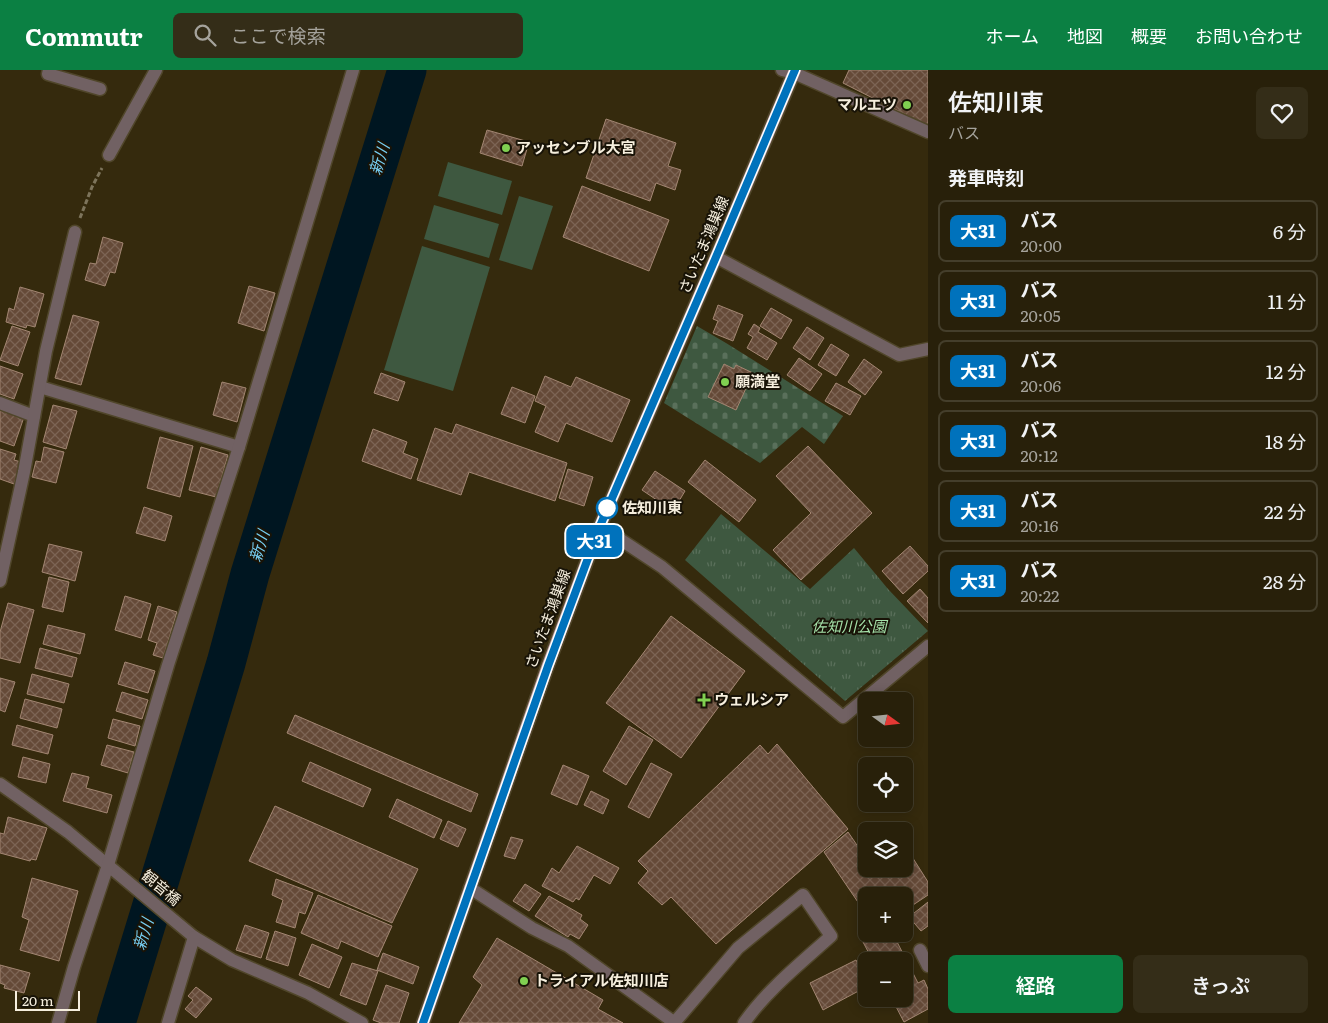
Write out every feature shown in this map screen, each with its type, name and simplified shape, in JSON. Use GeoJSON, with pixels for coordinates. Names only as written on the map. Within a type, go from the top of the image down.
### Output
{"type":"FeatureCollection","features":[{"type":"Feature","properties":{"kind":"main road","name":"さいたま鴻巣線"},"geometry":{"type":"LineString","coordinates":[[423,1023],[548,666],[600,526],[716,257],[791,71]]}},
{"type":"Feature","properties":{"kind":"street"},"geometry":{"type":"LineString","coordinates":[[49,70],[48,74],[100,89]]}},
{"type":"Feature","properties":{"kind":"street"},"geometry":{"type":"LineString","coordinates":[[109,155],[156,70]]}},
{"type":"Feature","properties":{"kind":"street"},"geometry":{"type":"LineString","coordinates":[[58,1023],[168,665],[239,447],[353,70]]}},
{"type":"Feature","properties":{"kind":"street"},"geometry":{"type":"LineString","coordinates":[[791,71],[928,132]]}},
{"type":"Feature","properties":{"kind":"street"},"geometry":{"type":"LineString","coordinates":[[0,581],[24,472],[46,351],[75,232]]}},
{"type":"Feature","properties":{"kind":"street"},"geometry":{"type":"LineString","coordinates":[[716,257],[900,355],[928,349]]}},
{"type":"Feature","properties":{"kind":"street"},"geometry":{"type":"LineString","coordinates":[[40,386],[239,447]]}},
{"type":"Feature","properties":{"kind":"street"},"geometry":{"type":"LineString","coordinates":[[0,403],[34,416]]}},
{"type":"Feature","properties":{"kind":"street"},"geometry":{"type":"LineString","coordinates":[[600,526],[662,567],[843,717],[928,646]]}},
{"type":"Feature","properties":{"kind":"street","name":"観音橋"},"geometry":{"type":"LineString","coordinates":[[0,784],[68,832],[194,937],[232,960],[308,993],[362,1023]]}},
{"type":"Feature","properties":{"kind":"street"},"geometry":{"type":"LineString","coordinates":[[470,888],[532,928],[568,946],[675,1023],[738,948],[803,895],[830,936],[776,986],[744,1023]]}},
{"type":"Feature","properties":{"kind":"street"},"geometry":{"type":"LineString","coordinates":[[168,1023],[194,937]]}},
{"type":"Feature","properties":{"kind":"street"},"geometry":{"type":"LineString","coordinates":[[920,950],[928,966]]}},
{"type":"Feature","properties":{"kind":"path"},"geometry":{"type":"LineString","coordinates":[[75,232],[92,187],[109,155]]}},
{"type":"Feature","properties":{"kind":"green space"},"geometry":{"type":"Polygon","coordinates":[[[448,162],[512,181],[502,215],[438,196],[448,162]]]}},
{"type":"Feature","properties":{"kind":"green space"},"geometry":{"type":"Polygon","coordinates":[[[519,196],[553,206],[532,270],[499,260],[519,196]]]}},
{"type":"Feature","properties":{"kind":"green space"},"geometry":{"type":"Polygon","coordinates":[[[434,205],[499,224],[489,258],[424,239],[434,205]]]}},
{"type":"Feature","properties":{"kind":"green space"},"geometry":{"type":"Polygon","coordinates":[[[422,246],[490,267],[453,391],[384,370],[422,246]]]}},
{"type":"Feature","properties":{"kind":"green space"},"geometry":{"type":"Polygon","coordinates":[[[697,326],[843,416],[824,444],[802,427],[760,463],[664,403],[697,326]]]}},
{"type":"Feature","properties":{"kind":"green space","name":"佐知川公園"},"geometry":{"type":"Polygon","coordinates":[[[721,514],[810,589],[854,548],[888,589],[928,631],[845,701],[685,560],[721,514]]]}},
{"type":"Feature","properties":{"kind":"building","name":"マルエツ"},"geometry":{"type":"Polygon","coordinates":[[[849,70],[928,70],[928,126],[843,83],[849,70]]]}},
{"type":"Feature","properties":{"kind":"building"},"geometry":{"type":"Polygon","coordinates":[[[606,119],[676,143],[668,166],[681,170],[675,190],[656,183],[650,201],[586,178],[606,119]]]}},
{"type":"Feature","properties":{"kind":"building"},"geometry":{"type":"Polygon","coordinates":[[[487,130],[529,142],[522,166],[480,153],[487,130]]]}},
{"type":"Feature","properties":{"kind":"building"},"geometry":{"type":"Polygon","coordinates":[[[582,186],[669,220],[649,271],[563,237],[582,186]]]}},
{"type":"Feature","properties":{"kind":"building"},"geometry":{"type":"Polygon","coordinates":[[[103,237],[123,243],[115,273],[110,272],[105,286],[85,280],[90,263],[96,264],[103,237]]]}},
{"type":"Feature","properties":{"kind":"building"},"geometry":{"type":"Polygon","coordinates":[[[249,286],[275,293],[264,331],[238,323],[249,286]]]}},
{"type":"Feature","properties":{"kind":"building"},"geometry":{"type":"Polygon","coordinates":[[[20,287],[44,294],[35,327],[27,325],[26,328],[6,322],[9,308],[14,310],[20,287]]]}},
{"type":"Feature","properties":{"kind":"building"},"geometry":{"type":"Polygon","coordinates":[[[718,305],[743,315],[733,341],[713,333],[718,321],[713,319],[718,305]]]}},
{"type":"Feature","properties":{"kind":"building"},"geometry":{"type":"Polygon","coordinates":[[[771,308],[792,320],[781,339],[760,326],[771,308]]]}},
{"type":"Feature","properties":{"kind":"building"},"geometry":{"type":"Polygon","coordinates":[[[73,315],[99,322],[81,385],[55,378],[73,315]]]}},
{"type":"Feature","properties":{"kind":"building"},"geometry":{"type":"Polygon","coordinates":[[[754,324],[760,328],[758,332],[777,343],[767,360],[747,348],[753,337],[748,334],[754,324]]]}},
{"type":"Feature","properties":{"kind":"building"},"geometry":{"type":"Polygon","coordinates":[[[12,326],[30,332],[18,366],[0,360],[12,326]]]}},
{"type":"Feature","properties":{"kind":"building"},"geometry":{"type":"Polygon","coordinates":[[[807,327],[824,338],[810,360],[793,348],[807,327]]]}},
{"type":"Feature","properties":{"kind":"building"},"geometry":{"type":"Polygon","coordinates":[[[831,344],[849,355],[836,376],[818,365],[831,344]]]}},
{"type":"Feature","properties":{"kind":"building"},"geometry":{"type":"Polygon","coordinates":[[[799,358],[822,374],[810,391],[787,375],[799,358]]]}},
{"type":"Feature","properties":{"kind":"building"},"geometry":{"type":"Polygon","coordinates":[[[864,359],[882,372],[865,395],[848,382],[864,359]]]}},
{"type":"Feature","properties":{"kind":"building"},"geometry":{"type":"Polygon","coordinates":[[[724,364],[734,369],[736,365],[753,373],[736,410],[708,397],[724,364]]]}},
{"type":"Feature","properties":{"kind":"building"},"geometry":{"type":"Polygon","coordinates":[[[0,366],[23,374],[14,399],[0,394],[0,366]]]}},
{"type":"Feature","properties":{"kind":"building"},"geometry":{"type":"Polygon","coordinates":[[[381,373],[405,382],[398,401],[374,393],[381,373]]]}},
{"type":"Feature","properties":{"kind":"building"},"geometry":{"type":"Polygon","coordinates":[[[545,376],[571,387],[576,377],[630,400],[612,442],[566,423],[558,442],[535,432],[546,406],[535,401],[545,376]]]}},
{"type":"Feature","properties":{"kind":"building"},"geometry":{"type":"Polygon","coordinates":[[[222,382],[246,388],[237,422],[213,415],[222,382]]]}},
{"type":"Feature","properties":{"kind":"building"},"geometry":{"type":"Polygon","coordinates":[[[836,383],[861,396],[850,415],[825,401],[836,383]]]}},
{"type":"Feature","properties":{"kind":"building"},"geometry":{"type":"Polygon","coordinates":[[[512,387],[535,396],[525,423],[501,414],[512,387]]]}},
{"type":"Feature","properties":{"kind":"building"},"geometry":{"type":"Polygon","coordinates":[[[53,405],[77,411],[66,449],[43,442],[53,405]]]}},
{"type":"Feature","properties":{"kind":"building"},"geometry":{"type":"Polygon","coordinates":[[[0,408],[24,417],[14,446],[0,441],[0,408]]]}},
{"type":"Feature","properties":{"kind":"building"},"geometry":{"type":"Polygon","coordinates":[[[456,424],[567,463],[555,501],[469,472],[461,495],[417,480],[435,428],[452,434],[456,424]]]}},
{"type":"Feature","properties":{"kind":"building"},"geometry":{"type":"Polygon","coordinates":[[[373,429],[407,442],[403,453],[418,459],[411,479],[362,461],[373,429]]]}},
{"type":"Feature","properties":{"kind":"building"},"geometry":{"type":"Polygon","coordinates":[[[160,437],[193,446],[180,497],[147,488],[160,437]]]}},
{"type":"Feature","properties":{"kind":"building"},"geometry":{"type":"Polygon","coordinates":[[[808,446],[872,513],[801,580],[773,550],[811,513],[776,476],[808,446]]]}},
{"type":"Feature","properties":{"kind":"building"},"geometry":{"type":"Polygon","coordinates":[[[44,447],[64,452],[56,483],[32,477],[36,461],[41,462],[44,447]]]}},
{"type":"Feature","properties":{"kind":"building"},"geometry":{"type":"Polygon","coordinates":[[[201,447],[228,455],[216,497],[189,490],[201,447]]]}},
{"type":"Feature","properties":{"kind":"building"},"geometry":{"type":"Polygon","coordinates":[[[0,449],[16,454],[14,460],[21,462],[14,484],[0,479],[0,449]]]}},
{"type":"Feature","properties":{"kind":"building"},"geometry":{"type":"Polygon","coordinates":[[[705,460],[756,500],[739,522],[688,482],[705,460]]]}},
{"type":"Feature","properties":{"kind":"building"},"geometry":{"type":"Polygon","coordinates":[[[568,469],[593,477],[584,506],[559,498],[568,469]]]}},
{"type":"Feature","properties":{"kind":"building"},"geometry":{"type":"Polygon","coordinates":[[[655,471],[685,491],[673,511],[642,490],[655,471]]]}},
{"type":"Feature","properties":{"kind":"building"},"geometry":{"type":"Polygon","coordinates":[[[144,507],[172,516],[165,541],[136,533],[144,507]]]}},
{"type":"Feature","properties":{"kind":"building"},"geometry":{"type":"Polygon","coordinates":[[[49,544],[82,552],[75,581],[42,572],[49,544]]]}},
{"type":"Feature","properties":{"kind":"building"},"geometry":{"type":"Polygon","coordinates":[[[910,546],[928,566],[928,571],[903,594],[882,571],[910,546]]]}},
{"type":"Feature","properties":{"kind":"building"},"geometry":{"type":"Polygon","coordinates":[[[49,577],[69,582],[63,612],[42,607],[49,577]]]}},
{"type":"Feature","properties":{"kind":"building"},"geometry":{"type":"Polygon","coordinates":[[[920,589],[928,598],[928,623],[907,601],[920,589]]]}},
{"type":"Feature","properties":{"kind":"building"},"geometry":{"type":"Polygon","coordinates":[[[125,596],[151,604],[141,638],[115,630],[125,596]]]}},
{"type":"Feature","properties":{"kind":"building"},"geometry":{"type":"Polygon","coordinates":[[[8,603],[34,610],[20,663],[0,658],[0,632],[8,603]]]}},
{"type":"Feature","properties":{"kind":"building"},"geometry":{"type":"Polygon","coordinates":[[[158,606],[177,612],[163,658],[153,655],[157,643],[148,640],[158,606]]]}},
{"type":"Feature","properties":{"kind":"building"},"geometry":{"type":"Polygon","coordinates":[[[671,616],[745,671],[681,758],[606,703],[671,616]]]}},
{"type":"Feature","properties":{"kind":"building"},"geometry":{"type":"Polygon","coordinates":[[[48,625],[85,634],[80,654],[43,644],[48,625]]]}},
{"type":"Feature","properties":{"kind":"building"},"geometry":{"type":"Polygon","coordinates":[[[40,648],[77,658],[72,677],[35,668],[40,648]]]}},
{"type":"Feature","properties":{"kind":"building"},"geometry":{"type":"Polygon","coordinates":[[[125,662],[155,671],[148,693],[118,684],[125,662]]]}},
{"type":"Feature","properties":{"kind":"building"},"geometry":{"type":"Polygon","coordinates":[[[32,674],[69,684],[64,703],[27,694],[32,674]]]}},
{"type":"Feature","properties":{"kind":"building"},"geometry":{"type":"Polygon","coordinates":[[[0,678],[15,682],[5,712],[0,710],[0,678]]]}},
{"type":"Feature","properties":{"kind":"building"},"geometry":{"type":"Polygon","coordinates":[[[122,692],[148,700],[142,719],[116,711],[122,692]]]}},
{"type":"Feature","properties":{"kind":"building"},"geometry":{"type":"Polygon","coordinates":[[[25,699],[62,709],[57,728],[20,718],[25,699]]]}},
{"type":"Feature","properties":{"kind":"building"},"geometry":{"type":"Polygon","coordinates":[[[295,715],[478,794],[471,812],[287,733],[295,715]]]}},
{"type":"Feature","properties":{"kind":"building"},"geometry":{"type":"Polygon","coordinates":[[[113,719],[140,726],[135,746],[108,738],[113,719]]]}},
{"type":"Feature","properties":{"kind":"building"},"geometry":{"type":"Polygon","coordinates":[[[17,725],[53,735],[48,754],[12,745],[17,725]]]}},
{"type":"Feature","properties":{"kind":"building"},"geometry":{"type":"Polygon","coordinates":[[[629,726],[653,740],[626,785],[603,771],[629,726]]]}},
{"type":"Feature","properties":{"kind":"building"},"geometry":{"type":"Polygon","coordinates":[[[777,744],[848,829],[716,944],[671,897],[662,905],[638,883],[648,871],[638,861],[760,745],[768,754],[777,744]]]}},
{"type":"Feature","properties":{"kind":"building"},"geometry":{"type":"Polygon","coordinates":[[[107,745],[134,752],[128,773],[101,765],[107,745]]]}},
{"type":"Feature","properties":{"kind":"building"},"geometry":{"type":"Polygon","coordinates":[[[23,757],[50,764],[46,783],[18,777],[23,757]]]}},
{"type":"Feature","properties":{"kind":"building"},"geometry":{"type":"Polygon","coordinates":[[[310,762],[371,789],[363,807],[302,781],[310,762]]]}},
{"type":"Feature","properties":{"kind":"building"},"geometry":{"type":"Polygon","coordinates":[[[651,763],[672,774],[649,818],[628,807],[651,763]]]}},
{"type":"Feature","properties":{"kind":"building"},"geometry":{"type":"Polygon","coordinates":[[[563,765],[589,776],[577,805],[551,794],[563,765]]]}},
{"type":"Feature","properties":{"kind":"building"},"geometry":{"type":"Polygon","coordinates":[[[72,773],[89,777],[86,788],[112,795],[107,813],[63,801],[72,773]]]}},
{"type":"Feature","properties":{"kind":"building"},"geometry":{"type":"Polygon","coordinates":[[[591,791],[609,800],[603,814],[584,805],[591,791]]]}},
{"type":"Feature","properties":{"kind":"building"},"geometry":{"type":"Polygon","coordinates":[[[397,799],[442,820],[434,838],[389,817],[397,799]]]}},
{"type":"Feature","properties":{"kind":"building"},"geometry":{"type":"Polygon","coordinates":[[[275,806],[418,869],[392,923],[249,861],[275,806]]]}},
{"type":"Feature","properties":{"kind":"building"},"geometry":{"type":"Polygon","coordinates":[[[8,817],[47,828],[36,860],[31,859],[30,861],[0,853],[0,833],[4,834],[8,817]]]}},
{"type":"Feature","properties":{"kind":"building"},"geometry":{"type":"Polygon","coordinates":[[[448,821],[466,829],[458,847],[440,839],[448,821]]]}},
{"type":"Feature","properties":{"kind":"building"},"geometry":{"type":"Polygon","coordinates":[[[848,832],[858,847],[858,877],[913,877],[913,858],[928,882],[928,895],[913,905],[913,887],[858,887],[858,902],[824,852],[848,832]]]}},
{"type":"Feature","properties":{"kind":"building"},"geometry":{"type":"Polygon","coordinates":[[[511,837],[523,840],[515,859],[504,856],[511,837]]]}},
{"type":"Feature","properties":{"kind":"building"},"geometry":{"type":"Polygon","coordinates":[[[577,846],[619,868],[610,884],[594,875],[579,900],[576,898],[573,902],[542,886],[552,868],[559,873],[577,846]]]}},
{"type":"Feature","properties":{"kind":"building"},"geometry":{"type":"Polygon","coordinates":[[[32,878],[78,891],[59,961],[20,950],[29,920],[22,917],[32,878]]]}},
{"type":"Feature","properties":{"kind":"building"},"geometry":{"type":"Polygon","coordinates":[[[276,879],[313,893],[305,914],[299,912],[295,928],[276,922],[283,900],[272,895],[276,879]]]}},
{"type":"Feature","properties":{"kind":"building"},"geometry":{"type":"Polygon","coordinates":[[[525,884],[541,894],[529,911],[513,901],[525,884]]]}},
{"type":"Feature","properties":{"kind":"building"},"geometry":{"type":"Polygon","coordinates":[[[318,895],[392,926],[378,957],[341,941],[338,949],[301,933],[318,895]]]}},
{"type":"Feature","properties":{"kind":"building"},"geometry":{"type":"Polygon","coordinates":[[[549,896],[582,915],[580,919],[588,925],[579,939],[570,934],[568,937],[535,916],[549,896]]]}},
{"type":"Feature","properties":{"kind":"building"},"geometry":{"type":"Polygon","coordinates":[[[928,902],[928,926],[921,931],[913,922],[913,914],[928,902]]]}},
{"type":"Feature","properties":{"kind":"building"},"geometry":{"type":"Polygon","coordinates":[[[245,925],[269,933],[261,958],[236,950],[245,925]]]}},
{"type":"Feature","properties":{"kind":"building"},"geometry":{"type":"Polygon","coordinates":[[[275,931],[296,938],[288,966],[266,959],[275,931]]]}},
{"type":"Feature","properties":{"kind":"building","name":"トライアル佐知川店"},"geometry":{"type":"Polygon","coordinates":[[[497,938],[603,1000],[598,1009],[623,1023],[459,1023],[482,985],[473,977],[497,938]]]}},
{"type":"Feature","properties":{"kind":"building"},"geometry":{"type":"Polygon","coordinates":[[[863,942],[897,942],[902,952],[868,952],[863,942]]]}},
{"type":"Feature","properties":{"kind":"building"},"geometry":{"type":"Polygon","coordinates":[[[312,944],[342,957],[329,988],[299,975],[312,944]]]}},
{"type":"Feature","properties":{"kind":"building"},"geometry":{"type":"Polygon","coordinates":[[[383,953],[419,967],[413,984],[377,970],[383,953]]]}},
{"type":"Feature","properties":{"kind":"building"},"geometry":{"type":"Polygon","coordinates":[[[856,960],[858,964],[858,991],[823,1010],[810,983],[856,960]]]}},
{"type":"Feature","properties":{"kind":"building"},"geometry":{"type":"Polygon","coordinates":[[[352,963],[378,971],[366,1005],[340,995],[352,963]]]}},
{"type":"Feature","properties":{"kind":"building"},"geometry":{"type":"Polygon","coordinates":[[[0,965],[30,973],[24,993],[4,988],[5,985],[0,983],[0,965]]]}},
{"type":"Feature","properties":{"kind":"building"},"geometry":{"type":"Polygon","coordinates":[[[913,973],[918,983],[924,980],[928,989],[928,1009],[904,1022],[896,1007],[913,1007],[913,973]]]}},
{"type":"Feature","properties":{"kind":"building"},"geometry":{"type":"Polygon","coordinates":[[[386,985],[409,993],[399,1023],[381,1023],[373,1020],[386,985]]]}},
{"type":"Feature","properties":{"kind":"building"},"geometry":{"type":"Polygon","coordinates":[[[196,987],[212,999],[196,1018],[185,1009],[193,1000],[188,996],[196,987]]]}},
{"type":"Feature","properties":{"kind":"waterway","name":"新川"},"geometry":{"type":"LineString","coordinates":[[116,1023],[226,663],[250,574],[407,70]]}},
{"type":"Feature","properties":{"kind":"bus line","name":"大31"},"geometry":{"type":"LineString","coordinates":[[423,1023],[548,666],[600,526],[795,70]]}},
{"type":"Feature","properties":{"kind":"place","name":"マルエツ"},"geometry":{"type":"Point","coordinates":[907,105]}},
{"type":"Feature","properties":{"kind":"place","name":"アッセンブル大宮"},"geometry":{"type":"Point","coordinates":[506,148]}},
{"type":"Feature","properties":{"kind":"place","name":"願満堂"},"geometry":{"type":"Point","coordinates":[725,382]}},
{"type":"Feature","properties":{"kind":"place","name":"佐知川東"},"geometry":{"type":"Point","coordinates":[607,508]}},
{"type":"Feature","properties":{"kind":"place","name":"ウェルシア"},"geometry":{"type":"Point","coordinates":[704,700]}},
{"type":"Feature","properties":{"kind":"place","name":"トライアル佐知川店"},"geometry":{"type":"Point","coordinates":[524,981]}}]}
